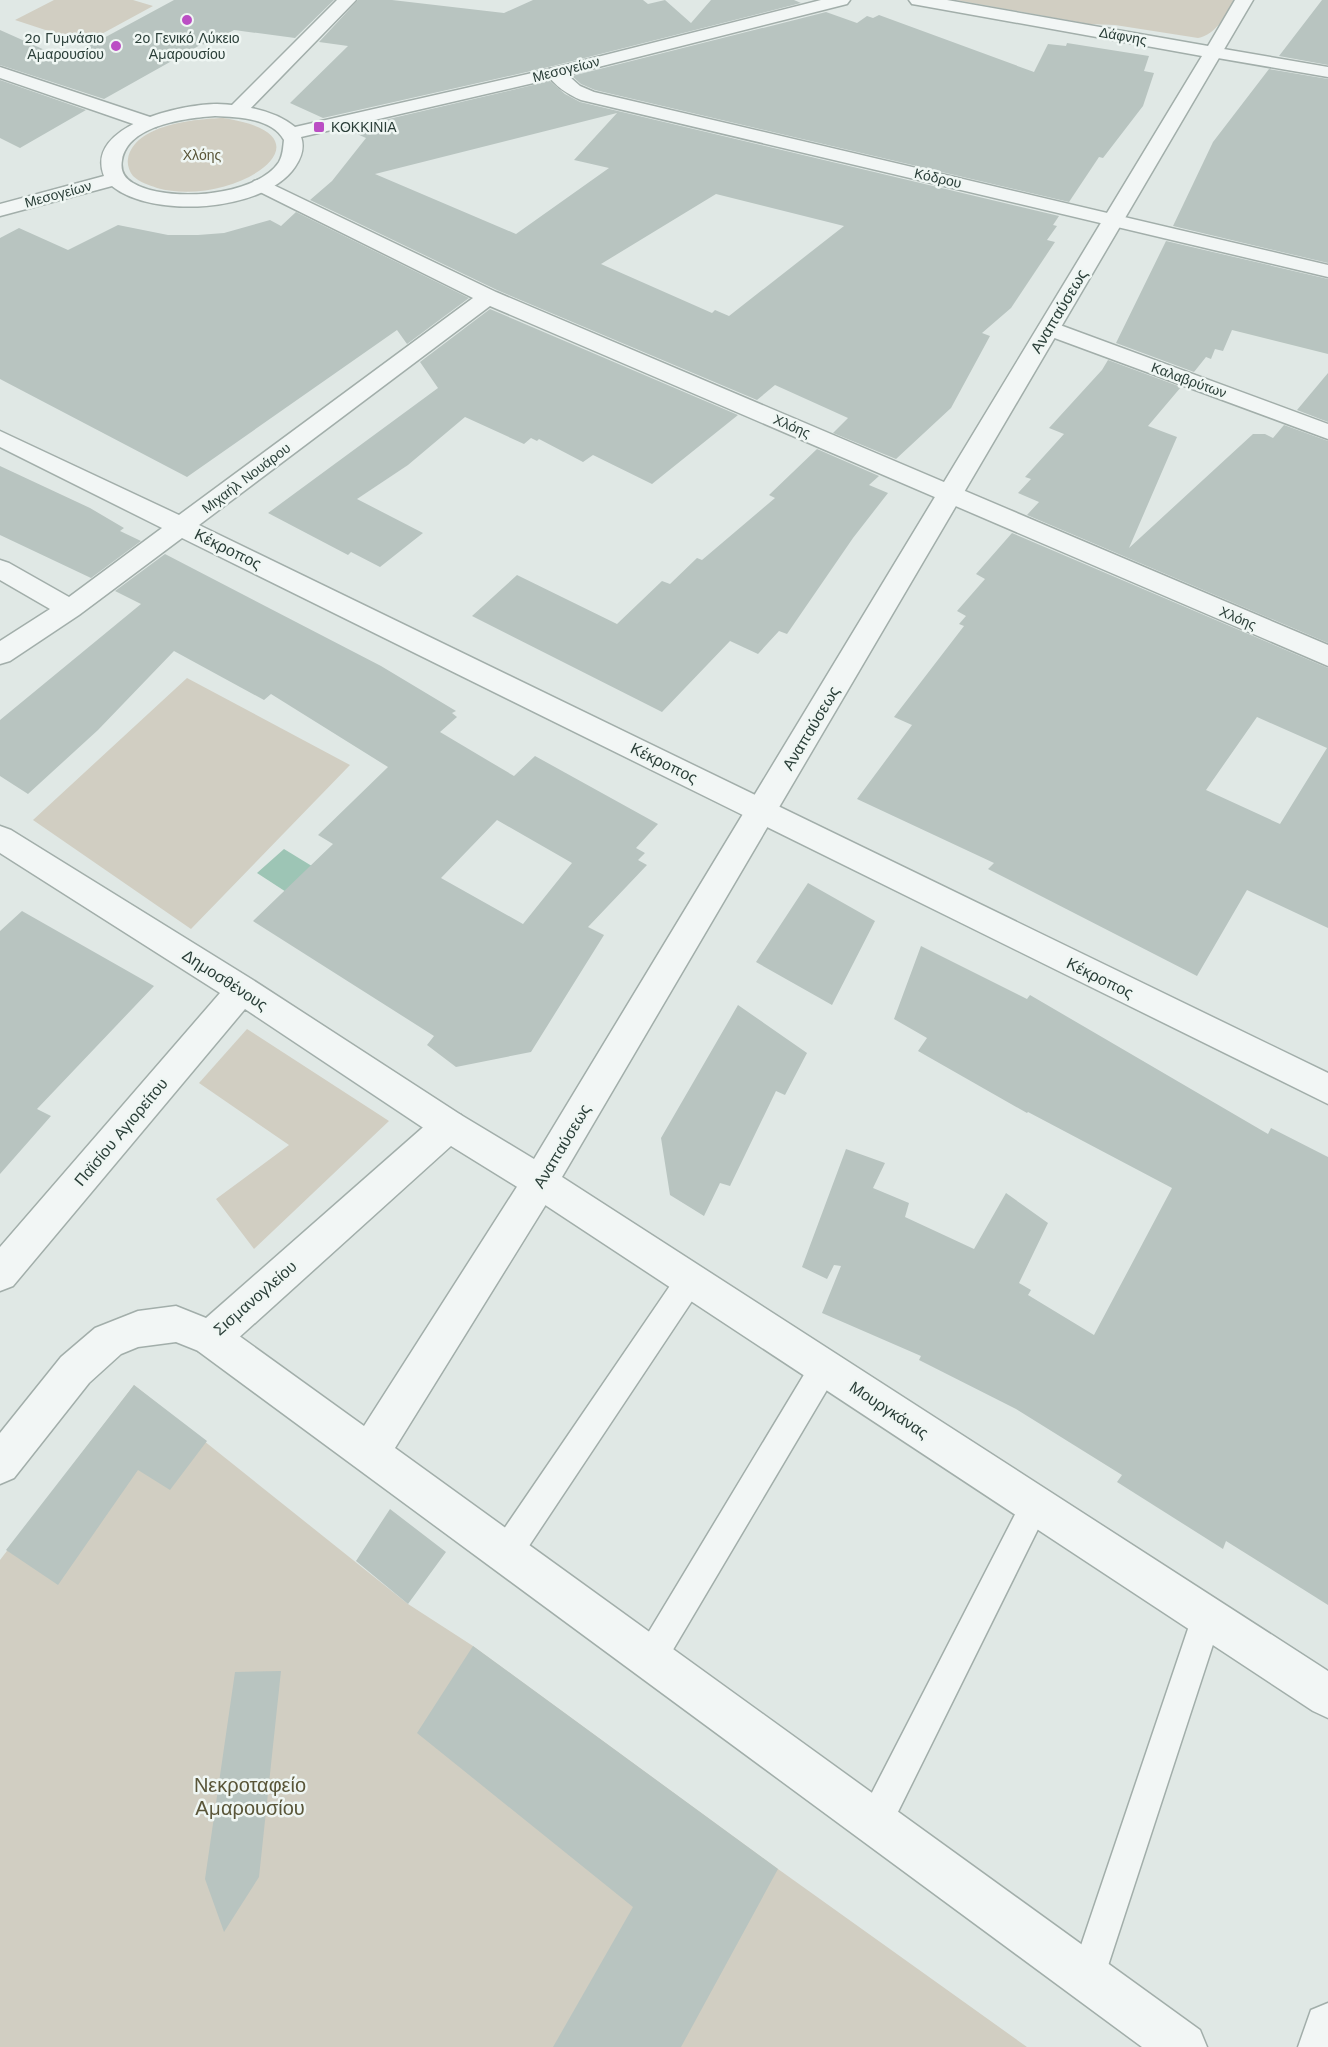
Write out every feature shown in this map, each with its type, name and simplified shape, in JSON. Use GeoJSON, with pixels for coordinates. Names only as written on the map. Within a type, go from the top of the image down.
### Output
{"type":"FeatureCollection","features":[{"type":"Feature","properties":{"kind":"street"},"geometry":{"type":"LineString","coordinates":[[237,111],[347,0]]}},
{"type":"Feature","properties":{"kind":"street","name":"Μεσογείων"},"geometry":{"type":"LineString","coordinates":[[290,134],[555,72],[841,0]]}},
{"type":"Feature","properties":{"kind":"street","name":"Δάφνης"},"geometry":{"type":"LineString","coordinates":[[918,0],[1328,72]]}},
{"type":"Feature","properties":{"kind":"street","name":"Αναπαύσεως"},"geometry":{"type":"LineString","coordinates":[[370,1452],[540,1182],[1244,0]]}},
{"type":"Feature","properties":{"kind":"street"},"geometry":{"type":"LineString","coordinates":[[0,72],[149,123]]}},
{"type":"Feature","properties":{"kind":"street","name":"Κόδρου"},"geometry":{"type":"LineString","coordinates":[[555,72],[573,90],[588,96],[1328,271]]}},
{"type":"Feature","properties":{"kind":"street"},"geometry":{"type":"LineString","coordinates":[[237,111],[270,119],[282,126],[290,134],[294,146],[290,160],[279,173],[261,185],[217,198],[178,201],[152,197],[130,190],[116,179],[110,164],[115,150],[128,135],[149,123],[192,112],[237,111]]}},
{"type":"Feature","properties":{"kind":"street","name":"Μεσογείων"},"geometry":{"type":"LineString","coordinates":[[0,210],[116,179]]}},
{"type":"Feature","properties":{"kind":"street","name":"Χλόης"},"geometry":{"type":"LineString","coordinates":[[261,185],[488,297],[1328,656]]}},
{"type":"Feature","properties":{"kind":"street","name":"Μιχαήλ Νουάρου"},"geometry":{"type":"LineString","coordinates":[[0,654],[70,609],[488,297]]}},
{"type":"Feature","properties":{"kind":"street","name":"Καλαβρύτων"},"geometry":{"type":"LineString","coordinates":[[1049,328],[1328,432]]}},
{"type":"Feature","properties":{"kind":"street","name":"Κέκροπος"},"geometry":{"type":"LineString","coordinates":[[0,438],[1328,1089]]}},
{"type":"Feature","properties":{"kind":"street"},"geometry":{"type":"LineString","coordinates":[[0,569],[70,609]]}},
{"type":"Feature","properties":{"kind":"street","name":"Δημοσθένους"},"geometry":{"type":"LineString","coordinates":[[0,837],[242,990],[449,1126]]}},
{"type":"Feature","properties":{"kind":"street","name":"Παϊσίου Αγιορείτου"},"geometry":{"type":"LineString","coordinates":[[0,1274],[242,990]]}},
{"type":"Feature","properties":{"kind":"street","name":"Μουργκάνας"},"geometry":{"type":"LineString","coordinates":[[449,1126],[540,1182],[1328,1696]]}},
{"type":"Feature","properties":{"kind":"street","name":"Σισμανογλείου"},"geometry":{"type":"LineString","coordinates":[[0,1464],[75,1370],[108,1341],[138,1329],[176,1324],[211,1338],[449,1126]]}},
{"type":"Feature","properties":{"kind":"street"},"geometry":{"type":"LineString","coordinates":[[211,1338],[1183,2047]]}},
{"type":"Feature","properties":{"kind":"street"},"geometry":{"type":"LineString","coordinates":[[1322,2047],[1328,2027]]}},
{"type":"Feature","properties":{"kind":"lane"},"geometry":{"type":"LineString","coordinates":[[506,1553],[690,1280]]}},
{"type":"Feature","properties":{"kind":"lane"},"geometry":{"type":"LineString","coordinates":[[650,1659],[824,1368]]}},
{"type":"Feature","properties":{"kind":"lane"},"geometry":{"type":"LineString","coordinates":[[875,1822],[1035,1505]]}},
{"type":"Feature","properties":{"kind":"lane"},"geometry":{"type":"LineString","coordinates":[[1087,1977],[1207,1617]]}},
{"type":"Feature","properties":{"kind":"green space"},"geometry":{"type":"Polygon","coordinates":[[[54,0],[133,0],[153,6],[85,43],[15,20],[54,0]]]}},
{"type":"Feature","properties":{"kind":"green space"},"geometry":{"type":"Polygon","coordinates":[[[956,0],[1237,0],[1210,33],[1198,38],[1115,25],[1089,24],[956,0]]]}},
{"type":"Feature","properties":{"kind":"green space","name":"Χλόης"},"geometry":{"type":"Polygon","coordinates":[[[223,118],[258,127],[274,139],[275,154],[264,168],[243,180],[216,188],[186,192],[157,188],[141,182],[132,174],[128,159],[133,147],[142,138],[154,131],[183,122],[223,118]]]}},
{"type":"Feature","properties":{"kind":"green space"},"geometry":{"type":"Polygon","coordinates":[[[187,678],[350,765],[191,929],[33,820],[187,678]]]}},
{"type":"Feature","properties":{"kind":"green space"},"geometry":{"type":"Polygon","coordinates":[[[247,1029],[389,1121],[254,1249],[216,1199],[289,1145],[199,1083],[247,1029]]]}},
{"type":"Feature","properties":{"kind":"green space","name":"Νεκροταφείο Αμαρουσίου"},"geometry":{"type":"Polygon","coordinates":[[[134,1385],[408,1604],[473,1646],[778,1869],[1027,2047],[0,2047],[0,1560],[134,1385]]]}},
{"type":"Feature","properties":{"kind":"shaded area"},"geometry":{"type":"Polygon","coordinates":[[[284,849],[333,879],[300,901],[257,873],[284,849]]]}},
{"type":"Feature","properties":{"kind":"building"},"geometry":{"type":"Polygon","coordinates":[[[174,0],[334,0],[295,38],[234,30],[207,45],[202,44],[104,99],[0,65],[0,30],[65,59],[174,0]]]}},
{"type":"Feature","properties":{"kind":"building"},"geometry":{"type":"Polygon","coordinates":[[[358,0],[392,0],[504,13],[533,0],[643,0],[648,4],[665,0],[691,23],[711,0],[794,0],[801,3],[553,66],[323,118],[290,103],[348,46],[319,42],[358,0]]]}},
{"type":"Feature","properties":{"kind":"building"},"geometry":{"type":"Polygon","coordinates":[[[1322,0],[1328,0],[1328,65],[1279,56],[1322,0]]]}},
{"type":"Feature","properties":{"kind":"building"},"geometry":{"type":"Polygon","coordinates":[[[826,12],[857,23],[867,16],[873,18],[879,15],[1034,72],[1048,44],[1066,46],[1067,43],[1149,56],[1144,71],[1154,73],[1143,106],[1103,158],[1099,157],[1069,202],[595,90],[581,84],[572,76],[826,12]]]}},
{"type":"Feature","properties":{"kind":"building"},"geometry":{"type":"Polygon","coordinates":[[[1269,69],[1328,79],[1328,263],[1173,226],[1213,142],[1269,69]]]}},
{"type":"Feature","properties":{"kind":"building"},"geometry":{"type":"Polygon","coordinates":[[[0,80],[86,110],[20,148],[0,138],[0,80]]]}},
{"type":"Feature","properties":{"kind":"building"},"geometry":{"type":"Polygon","coordinates":[[[550,81],[565,94],[580,102],[1059,216],[1053,225],[1057,226],[1047,240],[1055,242],[1011,308],[982,333],[990,336],[951,408],[896,459],[833,433],[848,418],[775,385],[757,400],[497,290],[310,200],[332,181],[366,138],[346,129],[550,81]],[[617,113],[375,174],[516,234],[609,168],[574,160],[617,113]],[[716,194],[601,264],[712,313],[715,310],[729,316],[844,226],[716,194]]]}},
{"type":"Feature","properties":{"kind":"building"},"geometry":{"type":"Polygon","coordinates":[[[296,212],[469,298],[407,344],[397,330],[187,477],[0,379],[0,238],[19,228],[68,250],[118,225],[168,235],[198,235],[224,233],[270,220],[281,226],[296,212]]]}},
{"type":"Feature","properties":{"kind":"building"},"geometry":{"type":"Polygon","coordinates":[[[1166,241],[1328,279],[1328,354],[1232,330],[1223,351],[1215,349],[1211,359],[1206,357],[1194,372],[1116,343],[1166,241]]]}},
{"type":"Feature","properties":{"kind":"building"},"geometry":{"type":"Polygon","coordinates":[[[490,309],[738,415],[652,484],[593,455],[583,462],[539,439],[537,441],[531,438],[524,444],[465,417],[408,465],[357,499],[423,533],[380,567],[351,552],[348,555],[268,513],[438,388],[420,362],[490,309]]]}},
{"type":"Feature","properties":{"kind":"building"},"geometry":{"type":"Polygon","coordinates":[[[1108,360],[1181,387],[1148,426],[1177,437],[1129,548],[1253,434],[1265,434],[1273,438],[1284,425],[1328,441],[1328,643],[1027,515],[1039,502],[1018,493],[1031,479],[1025,477],[1064,434],[1049,428],[1102,370],[1108,360]]]}},
{"type":"Feature","properties":{"kind":"building"},"geometry":{"type":"Polygon","coordinates":[[[1328,373],[1328,422],[1297,410],[1328,373]]]}},
{"type":"Feature","properties":{"kind":"building"},"geometry":{"type":"Polygon","coordinates":[[[817,449],[879,476],[869,485],[888,493],[853,538],[787,634],[779,631],[758,654],[730,641],[662,712],[472,616],[517,575],[617,624],[662,581],[670,584],[697,558],[702,560],[775,498],[769,495],[817,449]]]}},
{"type":"Feature","properties":{"kind":"building"},"geometry":{"type":"Polygon","coordinates":[[[0,466],[90,508],[124,528],[120,531],[141,541],[91,578],[0,535],[0,466]]]}},
{"type":"Feature","properties":{"kind":"building"},"geometry":{"type":"Polygon","coordinates":[[[1012,533],[1328,668],[1328,928],[1247,890],[1197,976],[988,869],[994,863],[857,799],[912,725],[894,717],[964,626],[959,624],[966,616],[957,611],[985,579],[976,574],[1012,533]],[[1257,717],[1206,790],[1280,824],[1327,748],[1257,717]]]}},
{"type":"Feature","properties":{"kind":"building"},"geometry":{"type":"Polygon","coordinates":[[[165,554],[381,666],[456,711],[452,713],[457,717],[440,732],[514,776],[535,756],[658,824],[636,848],[645,853],[638,860],[647,865],[588,927],[604,935],[531,1052],[456,1067],[427,1045],[434,1036],[253,921],[333,844],[318,835],[388,767],[271,694],[264,700],[174,651],[98,730],[28,794],[0,776],[0,720],[141,604],[115,591],[165,554]],[[497,820],[441,878],[523,924],[572,863],[497,820]]]}},
{"type":"Feature","properties":{"kind":"building"},"geometry":{"type":"Polygon","coordinates":[[[808,883],[875,921],[832,1005],[756,962],[808,883]]]}},
{"type":"Feature","properties":{"kind":"building"},"geometry":{"type":"Polygon","coordinates":[[[22,911],[154,986],[37,1109],[51,1116],[0,1174],[0,931],[22,911]]]}},
{"type":"Feature","properties":{"kind":"building"},"geometry":{"type":"Polygon","coordinates":[[[921,946],[1027,999],[1030,995],[1268,1134],[1271,1128],[1328,1157],[1328,1605],[1226,1541],[1223,1549],[1117,1482],[1122,1475],[1016,1409],[919,1360],[921,1356],[822,1313],[841,1266],[834,1265],[827,1279],[802,1267],[846,1149],[885,1163],[873,1188],[909,1203],[905,1217],[974,1249],[1006,1193],[1048,1223],[1019,1283],[1031,1290],[1028,1295],[1094,1335],[1172,1188],[1027,1113],[918,1051],[927,1038],[894,1019],[921,946]]]}},
{"type":"Feature","properties":{"kind":"building"},"geometry":{"type":"Polygon","coordinates":[[[738,1005],[807,1053],[785,1095],[776,1091],[730,1186],[720,1183],[704,1216],[670,1195],[661,1138],[738,1005]]]}},
{"type":"Feature","properties":{"kind":"building"},"geometry":{"type":"Polygon","coordinates":[[[134,1385],[207,1441],[170,1490],[138,1470],[58,1585],[6,1550],[134,1385]]]}},
{"type":"Feature","properties":{"kind":"building"},"geometry":{"type":"Polygon","coordinates":[[[390,1509],[446,1552],[408,1604],[356,1561],[390,1509]]]}},
{"type":"Feature","properties":{"kind":"building"},"geometry":{"type":"Polygon","coordinates":[[[473,1646],[778,1869],[681,2047],[553,2047],[633,1907],[417,1733],[473,1646]]]}},
{"type":"Feature","properties":{"kind":"building"},"geometry":{"type":"Polygon","coordinates":[[[281,1671],[259,1877],[224,1932],[205,1879],[235,1672],[281,1671]]]}},
{"type":"Feature","properties":{"kind":"place","name":"2ο Γενικό Λύκειο Αμαρουσίου"},"geometry":{"type":"Point","coordinates":[187,20]}},
{"type":"Feature","properties":{"kind":"place","name":"2ο Γυμνάσιο Αμαρουσίου"},"geometry":{"type":"Point","coordinates":[116,46]}},
{"type":"Feature","properties":{"kind":"place","name":"ΚΟΚΚΙΝΙΑ"},"geometry":{"type":"Point","coordinates":[319,127]}}]}
